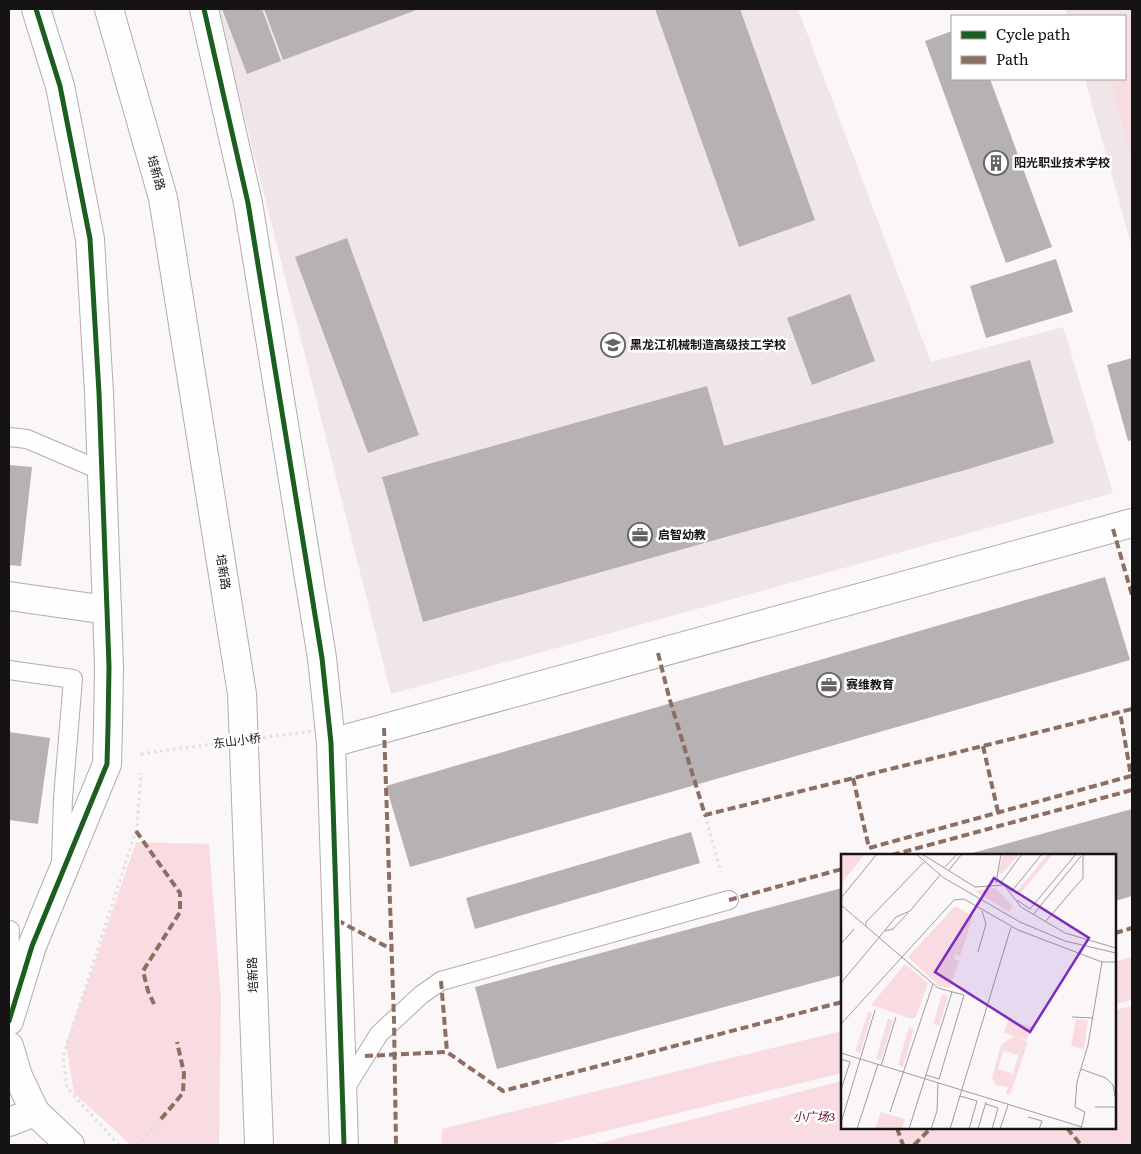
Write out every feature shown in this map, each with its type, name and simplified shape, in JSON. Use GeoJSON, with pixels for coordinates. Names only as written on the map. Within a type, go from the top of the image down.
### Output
{"type":"FeatureCollection","features":[{"type":"Feature","properties":{"kind":"street"},"geometry":{"type":"LineString","coordinates":[[9,1021],[32,946],[107,764],[109,668],[102,470],[90,239],[60,86],[36,9]]}},
{"type":"Feature","properties":{"kind":"street","name":"培新路"},"geometry":{"type":"LineString","coordinates":[[109,9],[163,198],[242,694],[260,1145]]}},
{"type":"Feature","properties":{"kind":"street"},"geometry":{"type":"LineString","coordinates":[[204,9],[248,203],[322,658],[322,737],[344,1145]]}},
{"type":"Feature","properties":{"kind":"street"},"geometry":{"type":"LineString","coordinates":[[322,737],[1132,523]]}},
{"type":"Feature","properties":{"kind":"street"},"geometry":{"type":"LineString","coordinates":[[9,596],[107,610]]}},
{"type":"Feature","properties":{"kind":"street"},"geometry":{"type":"LineString","coordinates":[[9,1046],[13,1076],[34,1112],[70,1145]]}},
{"type":"Feature","properties":{"kind":"street"},"geometry":{"type":"LineString","coordinates":[[9,1122],[34,1112]]}},
{"type":"Feature","properties":{"kind":"lane"},"geometry":{"type":"LineString","coordinates":[[9,437],[27,439],[102,470]]}},
{"type":"Feature","properties":{"kind":"lane"},"geometry":{"type":"LineString","coordinates":[[9,670],[73,679],[63,798],[60,877]]}},
{"type":"Feature","properties":{"kind":"lane"},"geometry":{"type":"LineString","coordinates":[[342,1094],[378,1034],[421,995],[441,981],[729,900]]}},
{"type":"Feature","properties":{"kind":"lane"},"geometry":{"type":"LineString","coordinates":[[9,930],[9,960]]}},
{"type":"Feature","properties":{"kind":"path"},"geometry":{"type":"LineString","coordinates":[[118,1145],[67,1088],[63,1057],[137,828],[141,772]]}},
{"type":"Feature","properties":{"kind":"path"},"geometry":{"type":"LineString","coordinates":[[704,815],[729,900]]}},
{"type":"Feature","properties":{"kind":"path"},"geometry":{"type":"LineString","coordinates":[[138,1145],[161,1119]]}},
{"type":"Feature","properties":{"kind":"shaded area","name":"黑龙江机械制造高级技工学校"},"geometry":{"type":"Polygon","coordinates":[[[217,9],[798,9],[931,362],[1063,327],[1113,493],[391,694],[217,9]]]}},
{"type":"Feature","properties":{"kind":"shaded area"},"geometry":{"type":"Polygon","coordinates":[[[1065,9],[1132,9],[1132,248],[1085,80],[1126,80],[1126,15],[1067,15],[1065,9]]]}},
{"type":"Feature","properties":{"kind":"green space"},"geometry":{"type":"Polygon","coordinates":[[[1132,16],[1132,160],[1110,80],[1126,80],[1126,18],[1132,16]]]}},
{"type":"Feature","properties":{"kind":"green space"},"geometry":{"type":"Polygon","coordinates":[[[136,842],[209,844],[221,999],[219,1145],[131,1145],[74,1093],[66,1043],[136,842]]]}},
{"type":"Feature","properties":{"kind":"green space"},"geometry":{"type":"Polygon","coordinates":[[[1132,957],[1132,1000],[1116,1004],[1116,961],[1132,957]]]}},
{"type":"Feature","properties":{"kind":"green space","name":"小广场3"},"geometry":{"type":"Polygon","coordinates":[[[1132,1006],[1132,1145],[592,1145],[841,1081],[841,1129],[1116,1129],[1116,1010],[1132,1006]]]}},
{"type":"Feature","properties":{"kind":"green space"},"geometry":{"type":"Polygon","coordinates":[[[841,1031],[841,1073],[548,1145],[441,1145],[442,1129],[841,1031]]]}},
{"type":"Feature","properties":{"kind":"building"},"geometry":{"type":"Polygon","coordinates":[[[222,9],[262,9],[281,61],[247,74],[222,9]]]}},
{"type":"Feature","properties":{"kind":"building"},"geometry":{"type":"Polygon","coordinates":[[[264,9],[419,9],[283,60],[264,9]]]}},
{"type":"Feature","properties":{"kind":"building"},"geometry":{"type":"Polygon","coordinates":[[[655,9],[740,9],[815,220],[739,247],[655,9]]]}},
{"type":"Feature","properties":{"kind":"building","name":"阳光职业技术学校"},"geometry":{"type":"Polygon","coordinates":[[[951,31],[951,80],[990,80],[1052,247],[1006,263],[925,41],[951,31]]]}},
{"type":"Feature","properties":{"kind":"building"},"geometry":{"type":"Polygon","coordinates":[[[347,238],[419,435],[368,453],[295,257],[347,238]]]}},
{"type":"Feature","properties":{"kind":"building"},"geometry":{"type":"Polygon","coordinates":[[[1056,259],[1073,312],[986,338],[970,286],[1056,259]]]}},
{"type":"Feature","properties":{"kind":"building"},"geometry":{"type":"Polygon","coordinates":[[[850,294],[875,361],[812,385],[787,318],[850,294]]]}},
{"type":"Feature","properties":{"kind":"building"},"geometry":{"type":"Polygon","coordinates":[[[1132,358],[1132,440],[1128,441],[1107,365],[1132,358]]]}},
{"type":"Feature","properties":{"kind":"building"},"geometry":{"type":"Polygon","coordinates":[[[1030,360],[1054,443],[965,470],[423,622],[382,477],[707,386],[724,446],[1030,360]]]}},
{"type":"Feature","properties":{"kind":"building"},"geometry":{"type":"Polygon","coordinates":[[[9,465],[32,467],[21,566],[9,565],[9,465]]]}},
{"type":"Feature","properties":{"kind":"building"},"geometry":{"type":"Polygon","coordinates":[[[1105,577],[1130,660],[410,867],[386,786],[1105,577]]]}},
{"type":"Feature","properties":{"kind":"building"},"geometry":{"type":"Polygon","coordinates":[[[9,732],[50,738],[38,824],[9,820],[9,732]]]}},
{"type":"Feature","properties":{"kind":"building"},"geometry":{"type":"Polygon","coordinates":[[[1132,809],[1132,896],[1116,901],[1116,854],[969,854],[1132,809]]]}},
{"type":"Feature","properties":{"kind":"building"},"geometry":{"type":"Polygon","coordinates":[[[691,832],[700,863],[475,929],[466,898],[691,832]]]}},
{"type":"Feature","properties":{"kind":"building"},"geometry":{"type":"Polygon","coordinates":[[[841,888],[841,975],[497,1069],[475,987],[841,888]]]}},
{"type":"Feature","properties":{"kind":"marked path"},"geometry":{"type":"LineString","coordinates":[[1113,529],[1132,595]]}},
{"type":"Feature","properties":{"kind":"marked path"},"geometry":{"type":"LineString","coordinates":[[658,653],[669,697],[705,815],[1132,709]]}},
{"type":"Feature","properties":{"kind":"marked path"},"geometry":{"type":"LineString","coordinates":[[853,778],[869,848],[1131,776],[1120,712]]}},
{"type":"Feature","properties":{"kind":"marked path"},"geometry":{"type":"LineString","coordinates":[[384,728],[394,1020],[396,1145]]}},
{"type":"Feature","properties":{"kind":"marked path"},"geometry":{"type":"LineString","coordinates":[[983,746],[998,812]]}},
{"type":"Feature","properties":{"kind":"marked path"},"geometry":{"type":"LineString","coordinates":[[896,854],[1132,790]]}},
{"type":"Feature","properties":{"kind":"marked path"},"geometry":{"type":"LineString","coordinates":[[136,831],[180,893],[180,912],[143,971],[148,991],[154,1004]]}},
{"type":"Feature","properties":{"kind":"marked path"},"geometry":{"type":"LineString","coordinates":[[729,900],[841,869]]}},
{"type":"Feature","properties":{"kind":"marked path"},"geometry":{"type":"LineString","coordinates":[[337,920],[391,949]]}},
{"type":"Feature","properties":{"kind":"marked path"},"geometry":{"type":"LineString","coordinates":[[1116,933],[1132,928]]}},
{"type":"Feature","properties":{"kind":"marked path"},"geometry":{"type":"LineString","coordinates":[[441,981],[447,1052]]}},
{"type":"Feature","properties":{"kind":"marked path"},"geometry":{"type":"LineString","coordinates":[[365,1056],[447,1052],[503,1091],[841,1002]]}},
{"type":"Feature","properties":{"kind":"marked path"},"geometry":{"type":"LineString","coordinates":[[161,1119],[183,1093],[184,1073],[177,1042]]}},
{"type":"Feature","properties":{"kind":"marked path"},"geometry":{"type":"LineString","coordinates":[[897,1129],[903,1145]]}},
{"type":"Feature","properties":{"kind":"marked path"},"geometry":{"type":"LineString","coordinates":[[914,1145],[932,1129]]}},
{"type":"Feature","properties":{"kind":"marked path"},"geometry":{"type":"LineString","coordinates":[[1068,1129],[1081,1145]]}},
{"type":"Feature","properties":{"kind":"cycle path"},"geometry":{"type":"LineString","coordinates":[[9,1021],[32,946],[107,764],[108,727],[109,667],[99,393],[90,239],[60,86],[36,9]]}},
{"type":"Feature","properties":{"kind":"cycle path"},"geometry":{"type":"LineString","coordinates":[[204,9],[248,203],[322,658],[331,743],[344,1145]]}},
{"type":"Feature","properties":{"kind":"place","name":"阳光职业技术学校"},"geometry":{"type":"Point","coordinates":[996,163]}},
{"type":"Feature","properties":{"kind":"place","name":"黑龙江机械制造高级技工学校"},"geometry":{"type":"Point","coordinates":[613,345]}},
{"type":"Feature","properties":{"kind":"place","name":"启智幼教"},"geometry":{"type":"Point","coordinates":[640,535]}},
{"type":"Feature","properties":{"kind":"place","name":"赛维教育"},"geometry":{"type":"Point","coordinates":[829,685]}}]}
